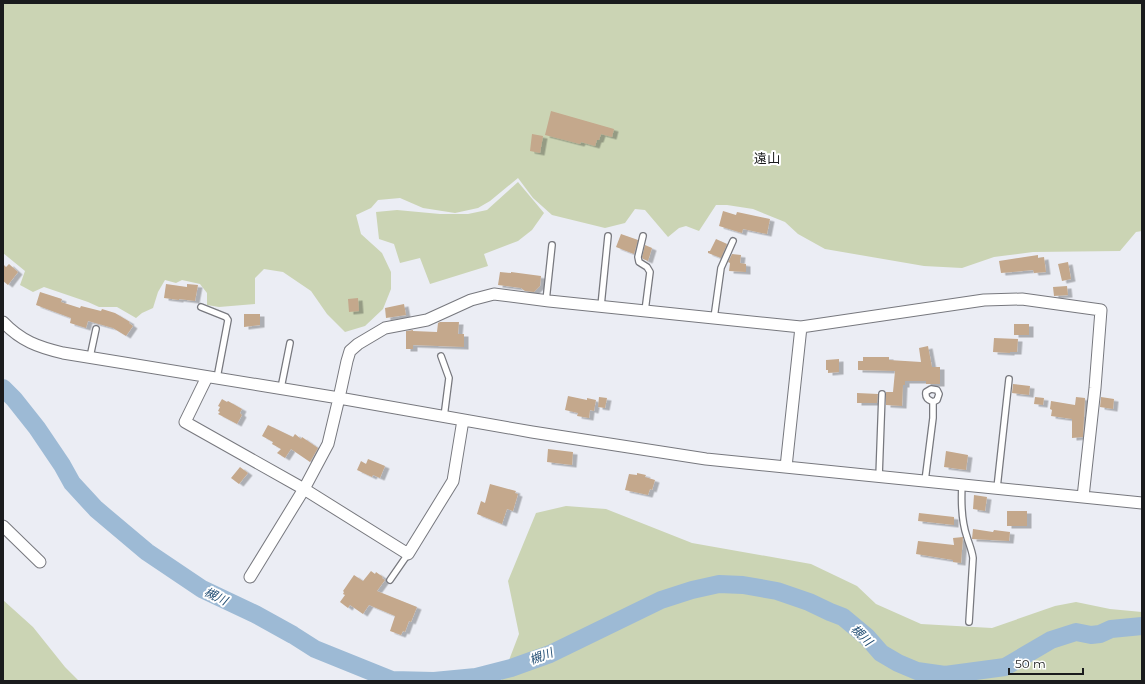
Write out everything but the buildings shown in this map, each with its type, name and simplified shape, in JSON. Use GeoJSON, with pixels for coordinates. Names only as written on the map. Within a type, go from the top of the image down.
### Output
{"type":"FeatureCollection","features":[{"type":"Feature","properties":{"kind":"street"},"geometry":{"type":"LineString","coordinates":[[250,577],[304,489],[328,444],[350,351],[358,344],[385,328],[427,320],[471,300],[494,294],[801,327],[984,300],[1022,299],[1101,310],[1084,497]]}},
{"type":"Feature","properties":{"kind":"street"},"geometry":{"type":"LineString","coordinates":[[3,322],[25,340],[41,347],[62,353],[706,459],[1142,503]]}},
{"type":"Feature","properties":{"kind":"street"},"geometry":{"type":"LineString","coordinates":[[786,467],[801,327]]}},
{"type":"Feature","properties":{"kind":"street"},"geometry":{"type":"LineString","coordinates":[[212,377],[185,422],[304,489],[408,554],[453,481],[463,420]]}},
{"type":"Feature","properties":{"kind":"street"},"geometry":{"type":"LineString","coordinates":[[3,526],[40,562]]}},
{"type":"Feature","properties":{"kind":"lane"},"geometry":{"type":"LineString","coordinates":[[601,306],[608,236]]}},
{"type":"Feature","properties":{"kind":"lane"},"geometry":{"type":"LineString","coordinates":[[643,236],[638,257],[639,262],[647,267],[650,272],[645,311]]}},
{"type":"Feature","properties":{"kind":"lane"},"geometry":{"type":"LineString","coordinates":[[714,318],[721,268],[733,242]]}},
{"type":"Feature","properties":{"kind":"lane"},"geometry":{"type":"LineString","coordinates":[[546,300],[552,245]]}},
{"type":"Feature","properties":{"kind":"lane"},"geometry":{"type":"LineString","coordinates":[[201,307],[226,317],[228,320],[212,377]]}},
{"type":"Feature","properties":{"kind":"lane"},"geometry":{"type":"LineString","coordinates":[[90,357],[96,329]]}},
{"type":"Feature","properties":{"kind":"lane"},"geometry":{"type":"LineString","coordinates":[[281,388],[290,343]]}},
{"type":"Feature","properties":{"kind":"lane"},"geometry":{"type":"LineString","coordinates":[[441,356],[449,378],[444,417]]}},
{"type":"Feature","properties":{"kind":"lane"},"geometry":{"type":"LineString","coordinates":[[997,488],[1009,378]]}},
{"type":"Feature","properties":{"kind":"lane"},"geometry":{"type":"LineString","coordinates":[[879,477],[882,394]]}},
{"type":"Feature","properties":{"kind":"lane"},"geometry":{"type":"LineString","coordinates":[[924,481],[934,402]]}},
{"type":"Feature","properties":{"kind":"lane"},"geometry":{"type":"LineString","coordinates":[[962,485],[961,508],[966,536],[973,551],[968,622]]}},
{"type":"Feature","properties":{"kind":"lane"},"geometry":{"type":"LineString","coordinates":[[390,580],[408,554]]}},
{"type":"Feature","properties":{"kind":"green space"},"geometry":{"type":"Polygon","coordinates":[[[3,3],[1142,3],[1142,231],[1136,232],[1120,251],[1033,252],[994,257],[962,268],[924,266],[825,249],[798,234],[785,222],[753,209],[727,205],[716,205],[699,231],[686,226],[679,228],[668,237],[645,210],[635,209],[625,223],[605,228],[552,215],[533,198],[518,178],[490,201],[478,208],[455,213],[423,208],[400,198],[378,200],[371,208],[356,215],[361,234],[382,253],[391,272],[391,289],[383,309],[365,326],[345,332],[327,314],[311,291],[283,272],[264,269],[255,278],[255,304],[219,307],[207,305],[207,293],[200,284],[182,280],[176,283],[165,280],[158,292],[153,308],[142,313],[136,318],[117,307],[99,307],[44,287],[33,292],[20,285],[25,271],[3,253],[3,3]]]}},
{"type":"Feature","properties":{"kind":"green space"},"geometry":{"type":"Polygon","coordinates":[[[518,182],[544,213],[532,230],[518,241],[484,254],[488,266],[430,284],[420,258],[400,263],[394,244],[379,239],[376,212],[397,210],[440,214],[468,214],[487,210],[518,182]]]}},
{"type":"Feature","properties":{"kind":"green space"},"geometry":{"type":"Polygon","coordinates":[[[566,506],[606,509],[692,543],[811,564],[857,586],[876,604],[921,624],[992,628],[1055,606],[1076,602],[1110,609],[1142,612],[1142,681],[501,681],[519,634],[508,581],[536,513],[566,506]]]}},
{"type":"Feature","properties":{"kind":"green space"},"geometry":{"type":"Polygon","coordinates":[[[3,600],[33,627],[65,667],[79,681],[3,681],[3,600]]]}},
{"type":"Feature","properties":{"kind":"waterway","name":"槻川"},"geometry":{"type":"LineString","coordinates":[[3,388],[14,399],[37,428],[62,465],[72,483],[96,509],[147,552],[202,589],[255,614],[315,649],[392,680],[434,681],[476,677],[511,668],[550,654],[661,600],[692,590],[719,584],[743,585],[777,591],[809,602],[843,617],[867,637],[881,653],[898,663],[917,671],[945,675],[1005,667],[1051,640],[1076,632],[1091,635],[1100,634],[1111,629],[1142,626]]}},
{"type":"Feature","properties":{"kind":"district","name":"遠山"},"geometry":{"type":"Point","coordinates":[767,158]}}]}
